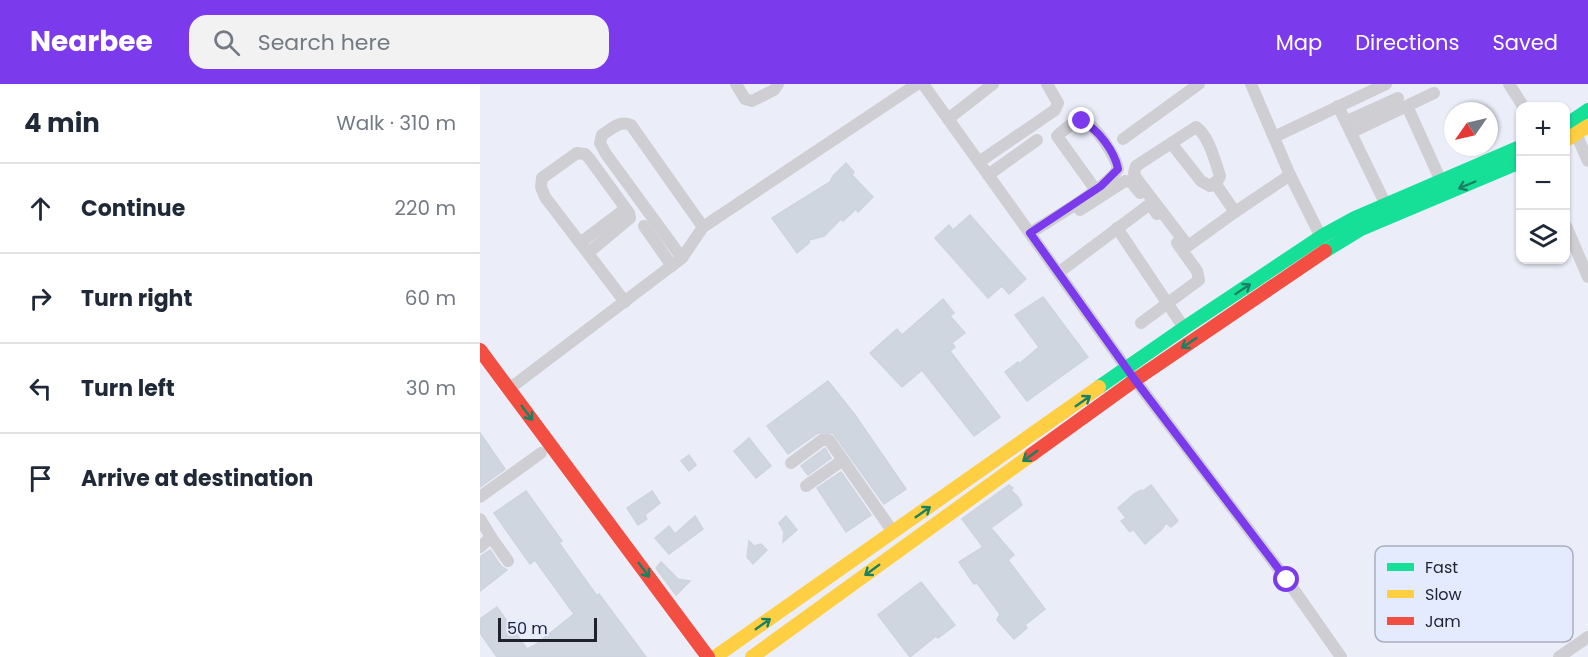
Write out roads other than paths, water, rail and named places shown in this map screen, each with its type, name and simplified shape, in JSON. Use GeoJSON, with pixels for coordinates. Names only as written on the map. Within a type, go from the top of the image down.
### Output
{"type":"FeatureCollection","features":[{"type":"Feature","properties":{"kind":"street"},"geometry":{"type":"LineString","coordinates":[[736,84],[745,99],[752,101],[774,90],[778,84]]}},
{"type":"Feature","properties":{"kind":"street"},"geometry":{"type":"LineString","coordinates":[[509,389],[677,262],[703,227],[917,84]]}},
{"type":"Feature","properties":{"kind":"street"},"geometry":{"type":"LineString","coordinates":[[923,84],[1131,375],[1287,580],[1341,657]]}},
{"type":"Feature","properties":{"kind":"street"},"geometry":{"type":"LineString","coordinates":[[948,119],[993,84]]}},
{"type":"Feature","properties":{"kind":"street"},"geometry":{"type":"LineString","coordinates":[[979,162],[1055,110],[1058,103],[1047,84]]}},
{"type":"Feature","properties":{"kind":"street"},"geometry":{"type":"LineString","coordinates":[[1123,140],[1199,84]]}},
{"type":"Feature","properties":{"kind":"street"},"geometry":{"type":"LineString","coordinates":[[1251,84],[1290,175],[1322,236],[1325,251]]}},
{"type":"Feature","properties":{"kind":"street"},"geometry":{"type":"LineString","coordinates":[[1274,136],[1386,84]]}},
{"type":"Feature","properties":{"kind":"street"},"geometry":{"type":"LineString","coordinates":[[1509,84],[1520,102]]}},
{"type":"Feature","properties":{"kind":"street"},"geometry":{"type":"LineString","coordinates":[[1349,127],[1403,102],[1434,93]]}},
{"type":"Feature","properties":{"kind":"street"},"geometry":{"type":"LineString","coordinates":[[1403,102],[1441,181]]}},
{"type":"Feature","properties":{"kind":"street"},"geometry":{"type":"LineString","coordinates":[[1338,106],[1386,205]]}},
{"type":"Feature","properties":{"kind":"street"},"geometry":{"type":"LineString","coordinates":[[1588,110],[1573,129],[1588,161]]}},
{"type":"Feature","properties":{"kind":"street"},"geometry":{"type":"LineString","coordinates":[[1030,233],[1095,189],[1114,175],[1118,169],[1116,159],[1092,126],[1082,121],[1075,123],[1057,136]]}},
{"type":"Feature","properties":{"kind":"street"},"geometry":{"type":"LineString","coordinates":[[677,262],[606,154],[600,143],[602,135],[619,123],[631,125],[703,227]]}},
{"type":"Feature","properties":{"kind":"street"},"geometry":{"type":"LineString","coordinates":[[1047,123],[1095,189]]}},
{"type":"Feature","properties":{"kind":"street"},"geometry":{"type":"LineString","coordinates":[[1172,143],[1201,182],[1210,186],[1215,183],[1220,176],[1200,130],[1196,127],[1136,166],[1134,173],[1205,271]]}},
{"type":"Feature","properties":{"kind":"street"},"geometry":{"type":"LineString","coordinates":[[988,175],[1037,140]]}},
{"type":"Feature","properties":{"kind":"street"},"geometry":{"type":"LineString","coordinates":[[752,657],[1131,375],[1184,328],[1322,236],[1355,218],[1516,149]]}},
{"type":"Feature","properties":{"kind":"street"},"geometry":{"type":"LineString","coordinates":[[584,248],[630,218],[626,208],[585,154],[577,153],[542,178],[542,188],[545,197],[625,302]]}},
{"type":"Feature","properties":{"kind":"street"},"geometry":{"type":"LineString","coordinates":[[715,657],[893,532],[1131,375],[1325,251],[1361,229],[1516,164]]}},
{"type":"Feature","properties":{"kind":"street"},"geometry":{"type":"LineString","coordinates":[[1188,246],[1290,175]]}},
{"type":"Feature","properties":{"kind":"street"},"geometry":{"type":"LineString","coordinates":[[1080,210],[1125,181],[1131,182],[1150,204],[1197,271],[1199,280],[1141,323]]}},
{"type":"Feature","properties":{"kind":"street"},"geometry":{"type":"LineString","coordinates":[[1215,183],[1235,212]]}},
{"type":"Feature","properties":{"kind":"street"},"geometry":{"type":"LineString","coordinates":[[1058,273],[1150,204]]}},
{"type":"Feature","properties":{"kind":"street"},"geometry":{"type":"LineString","coordinates":[[644,226],[677,262]]}},
{"type":"Feature","properties":{"kind":"street"},"geometry":{"type":"LineString","coordinates":[[1117,228],[1184,328]]}},
{"type":"Feature","properties":{"kind":"street"},"geometry":{"type":"LineString","coordinates":[[1570,235],[1588,278]]}},
{"type":"Feature","properties":{"kind":"street"},"geometry":{"type":"LineString","coordinates":[[480,350],[708,657]]}},
{"type":"Feature","properties":{"kind":"street"},"geometry":{"type":"LineString","coordinates":[[480,371],[693,657]]}},
{"type":"Feature","properties":{"kind":"street"},"geometry":{"type":"LineString","coordinates":[[790,463],[826,439],[893,532]]}},
{"type":"Feature","properties":{"kind":"street"},"geometry":{"type":"LineString","coordinates":[[480,496],[541,453]]}},
{"type":"Feature","properties":{"kind":"street"},"geometry":{"type":"LineString","coordinates":[[806,486],[843,460]]}},
{"type":"Feature","properties":{"kind":"street"},"geometry":{"type":"LineString","coordinates":[[480,519],[508,561]]}},
{"type":"Feature","properties":{"kind":"street"},"geometry":{"type":"LineString","coordinates":[[480,547],[491,537]]}},
{"type":"Feature","properties":{"kind":"street"},"geometry":{"type":"LineString","coordinates":[[1559,657],[1588,637]]}}]}
